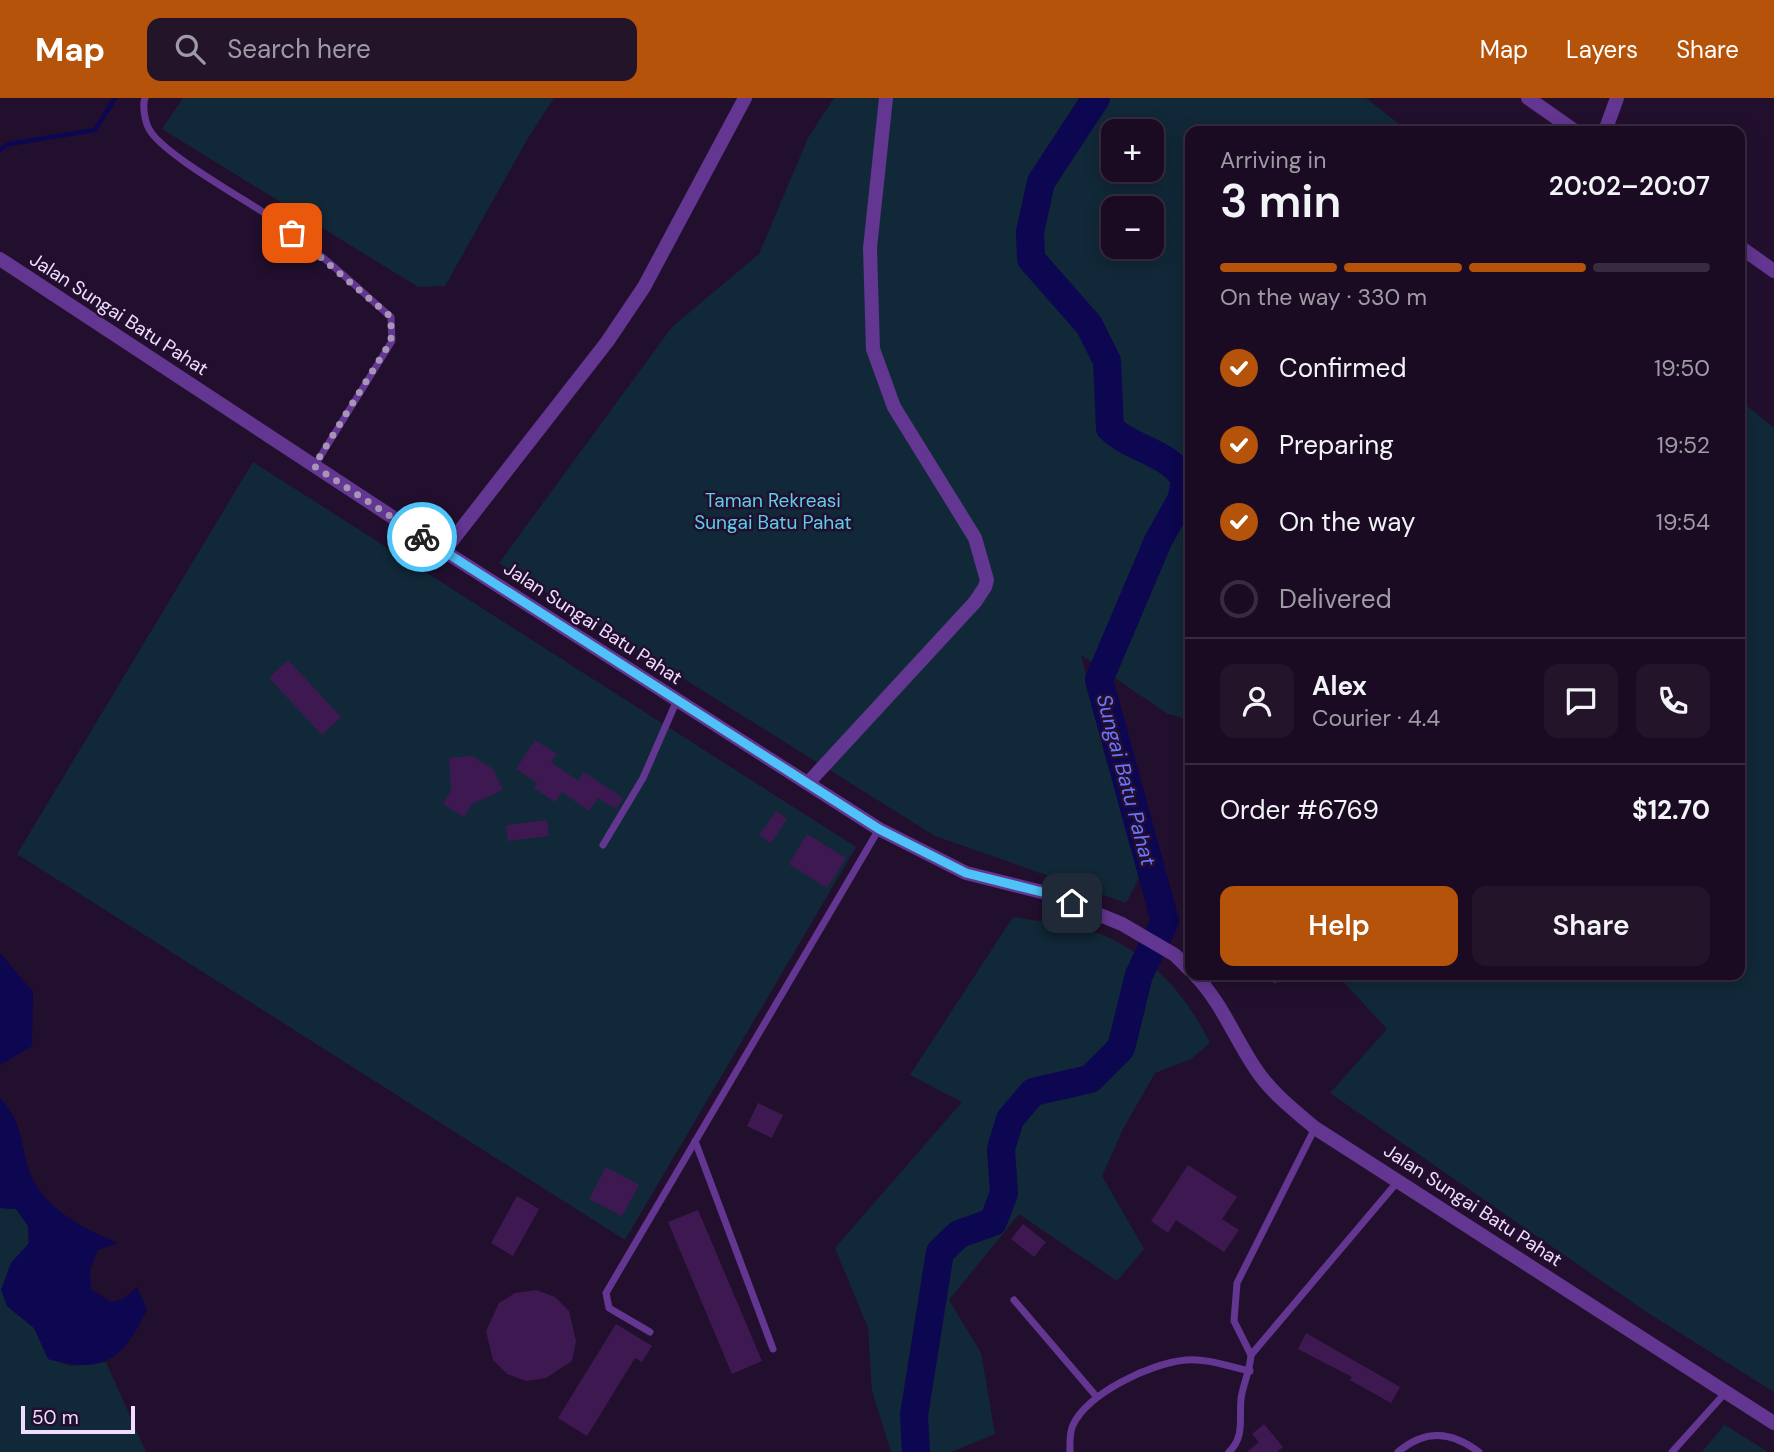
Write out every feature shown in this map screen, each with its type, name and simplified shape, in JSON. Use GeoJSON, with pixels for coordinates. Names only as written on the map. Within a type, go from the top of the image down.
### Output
{"type":"FeatureCollection","features":[{"type":"Feature","properties":{"kind":"street"},"geometry":{"type":"LineString","coordinates":[[444,551],[607,342],[644,287],[745,98]]}},
{"type":"Feature","properties":{"kind":"street"},"geometry":{"type":"LineString","coordinates":[[808,783],[975,603],[987,580],[975,538],[894,407],[873,349],[870,248],[886,98]]}},
{"type":"Feature","properties":{"kind":"street"},"geometry":{"type":"LineString","coordinates":[[1528,98],[1568,126]]}},
{"type":"Feature","properties":{"kind":"street"},"geometry":{"type":"LineString","coordinates":[[1607,126],[1617,98]]}},
{"type":"Feature","properties":{"kind":"street"},"geometry":{"type":"LineString","coordinates":[[1745,251],[1774,271]]}},
{"type":"Feature","properties":{"kind":"street","name":"Jalan Sungai Batu Pahat"},"geometry":{"type":"LineString","coordinates":[[0,259],[444,551],[879,829],[966,873],[1046,893],[1122,923],[1175,955],[1185,965]]}},
{"type":"Feature","properties":{"kind":"street","name":"Jalan Sungai Batu Pahat"},"geometry":{"type":"LineString","coordinates":[[1200,980],[1211,992],[1258,1072],[1281,1099],[1315,1128],[1774,1423]]}},
{"type":"Feature","properties":{"kind":"lane"},"geometry":{"type":"LineString","coordinates":[[145,98],[142,103],[149,129],[167,148],[276,221],[391,317],[391,341],[314,466]]}},
{"type":"Feature","properties":{"kind":"lane"},"geometry":{"type":"LineString","coordinates":[[603,845],[643,778],[677,700]]}},
{"type":"Feature","properties":{"kind":"lane"},"geometry":{"type":"LineString","coordinates":[[650,1332],[609,1308],[606,1293],[879,829]]}},
{"type":"Feature","properties":{"kind":"lane"},"geometry":{"type":"LineString","coordinates":[[1229,1452],[1242,1425],[1241,1399],[1250,1371],[1251,1355],[1234,1321],[1237,1283],[1315,1128]]}},
{"type":"Feature","properties":{"kind":"lane"},"geometry":{"type":"LineString","coordinates":[[695,1141],[773,1349]]}},
{"type":"Feature","properties":{"kind":"lane"},"geometry":{"type":"LineString","coordinates":[[1251,1355],[1399,1180]]}},
{"type":"Feature","properties":{"kind":"lane"},"geometry":{"type":"LineString","coordinates":[[1014,1300],[1096,1396]]}},
{"type":"Feature","properties":{"kind":"lane"},"geometry":{"type":"LineString","coordinates":[[1070,1452],[1071,1428],[1096,1396],[1164,1365],[1186,1360],[1250,1371]]}},
{"type":"Feature","properties":{"kind":"lane"},"geometry":{"type":"LineString","coordinates":[[1672,1452],[1726,1392]]}},
{"type":"Feature","properties":{"kind":"lane"},"geometry":{"type":"LineString","coordinates":[[1398,1452],[1420,1436],[1444,1435],[1479,1452]]}},
{"type":"Feature","properties":{"kind":"green space"},"geometry":{"type":"Polygon","coordinates":[[[183,98],[554,98],[528,138],[445,286],[418,287],[162,129],[183,98]]]}},
{"type":"Feature","properties":{"kind":"green space","name":"Taman Rekreasi Sungai Batu Pahat"},"geometry":{"type":"Polygon","coordinates":[[[834,98],[1366,98],[1402,126],[1185,126],[1185,719],[1168,714],[1081,655],[1139,878],[1126,903],[935,836],[499,563],[672,327],[759,254],[808,138],[834,98]]]}},
{"type":"Feature","properties":{"kind":"green space"},"geometry":{"type":"Polygon","coordinates":[[[1745,404],[1774,428],[1774,1392],[1645,1311],[1330,1093],[1387,1029],[1342,980],[1745,980],[1745,404]]]}},
{"type":"Feature","properties":{"kind":"green space"},"geometry":{"type":"Polygon","coordinates":[[[253,462],[856,847],[625,1240],[17,854],[253,462]]]}},
{"type":"Feature","properties":{"kind":"green space"},"geometry":{"type":"Polygon","coordinates":[[[1013,917],[1093,931],[1137,954],[1179,994],[1210,1043],[1191,1059],[1155,1073],[1123,1129],[1102,1176],[1144,1249],[1117,1281],[1019,1214],[949,1300],[981,1353],[995,1434],[951,1452],[891,1452],[872,1391],[868,1328],[835,1248],[962,1102],[910,1075],[1013,917]]]}},
{"type":"Feature","properties":{"kind":"green space"},"geometry":{"type":"Polygon","coordinates":[[[0,1208],[16,1209],[28,1226],[29,1244],[11,1263],[7,1306],[34,1328],[49,1359],[72,1366],[106,1362],[146,1452],[0,1452],[0,1208]]]}},
{"type":"Feature","properties":{"kind":"green space"},"geometry":{"type":"Polygon","coordinates":[[[1725,1425],[1768,1452],[1702,1452],[1725,1425]]]}},
{"type":"Feature","properties":{"kind":"shaded area"},"geometry":{"type":"Polygon","coordinates":[[[0,953],[33,992],[32,1046],[0,1065],[0,953]]]}},
{"type":"Feature","properties":{"kind":"shaded area"},"geometry":{"type":"Polygon","coordinates":[[[0,1098],[15,1119],[35,1183],[50,1203],[71,1219],[118,1243],[98,1250],[90,1270],[91,1289],[111,1302],[123,1299],[137,1287],[147,1310],[129,1341],[110,1359],[84,1365],[48,1359],[34,1328],[7,1306],[1,1290],[11,1263],[29,1243],[28,1226],[16,1209],[0,1208],[0,1098]]]}},
{"type":"Feature","properties":{"kind":"building"},"geometry":{"type":"Polygon","coordinates":[[[288,660],[341,717],[322,735],[269,678],[288,660]]]}},
{"type":"Feature","properties":{"kind":"building"},"geometry":{"type":"Polygon","coordinates":[[[535,740],[557,754],[551,762],[578,781],[584,772],[623,798],[616,809],[598,798],[589,811],[562,792],[555,802],[534,788],[537,783],[516,769],[535,740]]]}},
{"type":"Feature","properties":{"kind":"building"},"geometry":{"type":"Polygon","coordinates":[[[472,756],[493,769],[503,790],[472,804],[464,817],[443,804],[451,790],[449,758],[472,756]]]}},
{"type":"Feature","properties":{"kind":"building"},"geometry":{"type":"Polygon","coordinates":[[[776,811],[787,819],[771,843],[759,835],[776,811]]]}},
{"type":"Feature","properties":{"kind":"building"},"geometry":{"type":"Polygon","coordinates":[[[547,820],[549,836],[508,841],[506,825],[547,820]]]}},
{"type":"Feature","properties":{"kind":"building"},"geometry":{"type":"Polygon","coordinates":[[[807,834],[846,858],[827,888],[789,864],[807,834]]]}},
{"type":"Feature","properties":{"kind":"building"},"geometry":{"type":"Polygon","coordinates":[[[758,1103],[783,1115],[772,1138],[747,1126],[758,1103]]]}},
{"type":"Feature","properties":{"kind":"building"},"geometry":{"type":"Polygon","coordinates":[[[1188,1165],[1237,1197],[1222,1219],[1239,1230],[1224,1252],[1176,1220],[1168,1233],[1151,1221],[1188,1165]]]}},
{"type":"Feature","properties":{"kind":"building"},"geometry":{"type":"Polygon","coordinates":[[[606,1167],[639,1185],[622,1216],[589,1199],[606,1167]]]}},
{"type":"Feature","properties":{"kind":"building"},"geometry":{"type":"Polygon","coordinates":[[[517,1196],[539,1209],[513,1256],[491,1243],[517,1196]]]}},
{"type":"Feature","properties":{"kind":"building"},"geometry":{"type":"Polygon","coordinates":[[[698,1210],[762,1361],[732,1374],[668,1222],[698,1210]]]}},
{"type":"Feature","properties":{"kind":"building"},"geometry":{"type":"Polygon","coordinates":[[[1023,1224],[1046,1242],[1034,1257],[1011,1239],[1023,1224]]]}},
{"type":"Feature","properties":{"kind":"building"},"geometry":{"type":"Polygon","coordinates":[[[536,1290],[555,1297],[569,1311],[576,1341],[572,1361],[546,1378],[526,1381],[507,1374],[493,1360],[486,1331],[499,1303],[515,1293],[536,1290]]]}},
{"type":"Feature","properties":{"kind":"building"},"geometry":{"type":"Polygon","coordinates":[[[616,1324],[652,1346],[642,1362],[635,1358],[587,1436],[558,1418],[616,1324]]]}},
{"type":"Feature","properties":{"kind":"building"},"geometry":{"type":"Polygon","coordinates":[[[1306,1333],[1400,1387],[1391,1403],[1350,1380],[1352,1377],[1298,1349],[1306,1333]]]}},
{"type":"Feature","properties":{"kind":"building"},"geometry":{"type":"Polygon","coordinates":[[[1264,1424],[1283,1447],[1277,1452],[1247,1452],[1259,1442],[1252,1434],[1264,1424]]]}},
{"type":"Feature","properties":{"kind":"waterway"},"geometry":{"type":"LineString","coordinates":[[0,150],[9,144],[95,130],[115,98]]}},
{"type":"Feature","properties":{"kind":"waterway","name":"Sungai Batu Pahat"},"geometry":{"type":"LineString","coordinates":[[916,1452],[914,1415],[940,1252],[959,1234],[993,1222],[1004,1193],[1001,1149],[1010,1119],[1033,1092],[1090,1079],[1121,1048],[1139,975],[1165,921],[1099,680],[1158,541],[1182,498],[1185,479],[1169,462],[1110,428],[1107,361],[1089,325],[1031,259],[1030,232],[1041,182],[1096,98]]}},
{"type":"Feature","properties":{"kind":"way so far"},"geometry":{"type":"LineString","coordinates":[[292,233],[391,317],[391,341],[314,466],[422,537]]}},
{"type":"Feature","properties":{"kind":"route"},"geometry":{"type":"LineString","coordinates":[[422,537],[879,829],[966,873],[1046,893],[1072,903]]}}]}
